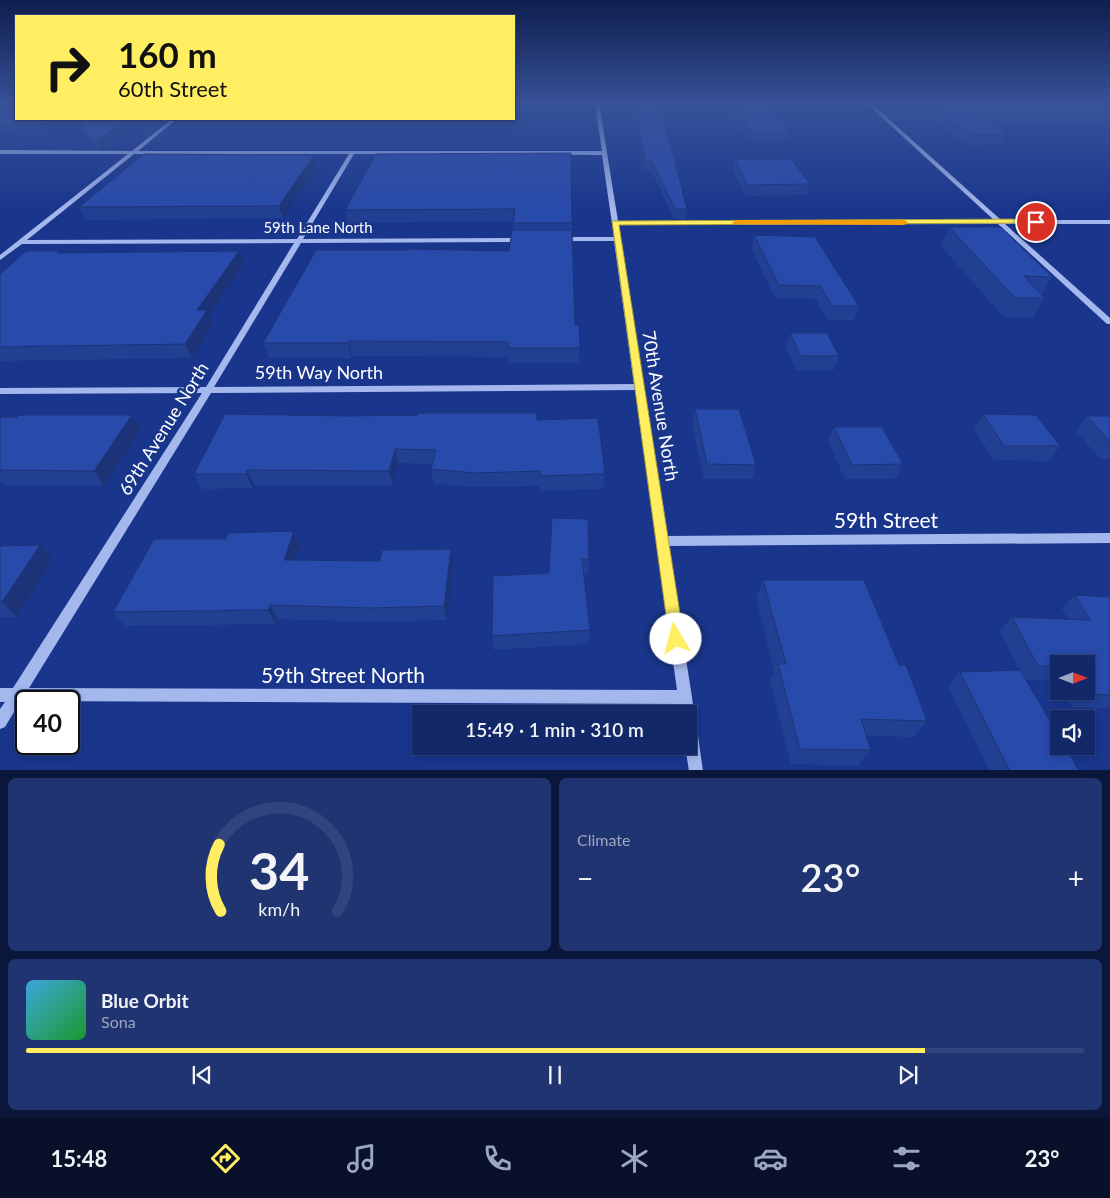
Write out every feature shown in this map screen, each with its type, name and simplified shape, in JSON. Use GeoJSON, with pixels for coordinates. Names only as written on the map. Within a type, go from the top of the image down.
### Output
{"type":"FeatureCollection","features":[{"type":"Feature","properties":{"kind":"street"},"geometry":{"type":"LineString","coordinates":[[0,258],[150,139]]}},
{"type":"Feature","properties":{"kind":"street","name":"70th Avenue North"},"geometry":{"type":"LineString","coordinates":[[602,139],[686,705]]}},
{"type":"Feature","properties":{"kind":"street"},"geometry":{"type":"LineString","coordinates":[[908,139],[1110,322]]}},
{"type":"Feature","properties":{"kind":"street"},"geometry":{"type":"LineString","coordinates":[[0,152],[604,152]]}},
{"type":"Feature","properties":{"kind":"street","name":"69th Avenue North"},"geometry":{"type":"LineString","coordinates":[[19,690],[208,390],[352,153]]}},
{"type":"Feature","properties":{"kind":"street"},"geometry":{"type":"LineString","coordinates":[[615,223],[1110,222]]}},
{"type":"Feature","properties":{"kind":"street"},"geometry":{"type":"LineString","coordinates":[[557,240],[616,239]]}},
{"type":"Feature","properties":{"kind":"street","name":"59th Lane North"},"geometry":{"type":"LineString","coordinates":[[20,242],[527,240]]}},
{"type":"Feature","properties":{"kind":"street","name":"59th Way North"},"geometry":{"type":"LineString","coordinates":[[0,391],[639,387]]}},
{"type":"Feature","properties":{"kind":"street","name":"59th Street"},"geometry":{"type":"LineString","coordinates":[[661,541],[1110,538]]}},
{"type":"Feature","properties":{"kind":"street","name":"59th Street North"},"geometry":{"type":"LineString","coordinates":[[0,695],[15,695]]}},
{"type":"Feature","properties":{"kind":"street","name":"59th Street North"},"geometry":{"type":"LineString","coordinates":[[80,695],[685,697]]}},
{"type":"Feature","properties":{"kind":"street","name":"69th Avenue North"},"geometry":{"type":"LineString","coordinates":[[0,722],[15,697]]}},
{"type":"Feature","properties":{"kind":"street"},"geometry":{"type":"LineString","coordinates":[[694,755],[696,770]]}},
{"type":"Feature","properties":{"kind":"building"},"geometry":{"type":"Polygon","coordinates":[[[641,139],[669,139],[687,209],[675,209],[652,161],[645,161],[641,139]]]}},
{"type":"Feature","properties":{"kind":"building"},"geometry":{"type":"Polygon","coordinates":[[[571,153],[572,223],[513,223],[515,209],[345,210],[376,154],[571,153]]]}},
{"type":"Feature","properties":{"kind":"building"},"geometry":{"type":"Polygon","coordinates":[[[144,154],[314,155],[279,206],[79,207],[144,154]]]}},
{"type":"Feature","properties":{"kind":"building"},"geometry":{"type":"Polygon","coordinates":[[[735,159],[791,159],[810,184],[747,185],[735,159]]]}},
{"type":"Feature","properties":{"kind":"building"},"geometry":{"type":"Polygon","coordinates":[[[949,227],[1001,227],[1052,277],[1024,276],[1045,298],[1015,298],[949,227]]]}},
{"type":"Feature","properties":{"kind":"building"},"geometry":{"type":"Polygon","coordinates":[[[512,230],[572,230],[575,325],[579,325],[580,348],[508,348],[508,342],[349,341],[348,343],[263,343],[316,250],[509,251],[512,230]]]}},
{"type":"Feature","properties":{"kind":"building"},"geometry":{"type":"Polygon","coordinates":[[[754,235],[815,237],[859,306],[832,306],[820,286],[779,285],[754,235]]]}},
{"type":"Feature","properties":{"kind":"building"},"geometry":{"type":"Polygon","coordinates":[[[26,251],[60,251],[57,253],[239,251],[197,310],[207,310],[185,344],[0,347],[0,274],[26,251]]]}},
{"type":"Feature","properties":{"kind":"building"},"geometry":{"type":"Polygon","coordinates":[[[790,333],[827,333],[839,356],[801,356],[790,333]]]}},
{"type":"Feature","properties":{"kind":"building"},"geometry":{"type":"Polygon","coordinates":[[[695,409],[739,409],[756,465],[707,464],[695,409]]]}},
{"type":"Feature","properties":{"kind":"building"},"geometry":{"type":"Polygon","coordinates":[[[418,413],[537,413],[537,420],[598,418],[605,474],[540,476],[540,471],[475,473],[431,469],[436,450],[395,449],[389,471],[247,470],[246,474],[194,474],[225,414],[347,416],[418,415],[418,413]]]}},
{"type":"Feature","properties":{"kind":"building"},"geometry":{"type":"Polygon","coordinates":[[[983,414],[1036,415],[1060,446],[1004,446],[983,414]]]}},
{"type":"Feature","properties":{"kind":"building"},"geometry":{"type":"Polygon","coordinates":[[[19,415],[132,415],[94,471],[0,470],[0,417],[17,417],[19,415]]]}},
{"type":"Feature","properties":{"kind":"building"},"geometry":{"type":"Polygon","coordinates":[[[1087,416],[1110,416],[1110,442],[1087,416]]]}},
{"type":"Feature","properties":{"kind":"building"},"geometry":{"type":"Polygon","coordinates":[[[834,427],[882,427],[903,464],[852,465],[834,427]]]}},
{"type":"Feature","properties":{"kind":"building"},"geometry":{"type":"Polygon","coordinates":[[[552,518],[588,519],[589,559],[582,559],[590,630],[492,636],[493,576],[549,573],[552,518]]]}},
{"type":"Feature","properties":{"kind":"building"},"geometry":{"type":"Polygon","coordinates":[[[294,531],[284,560],[380,561],[382,550],[451,549],[444,606],[370,608],[270,605],[268,610],[113,612],[154,539],[226,539],[228,533],[294,531]]]}},
{"type":"Feature","properties":{"kind":"building"},"geometry":{"type":"Polygon","coordinates":[[[40,545],[2,602],[0,602],[0,546],[40,545]]]}},
{"type":"Feature","properties":{"kind":"building"},"geometry":{"type":"Polygon","coordinates":[[[763,580],[864,580],[899,665],[906,665],[927,721],[861,719],[871,750],[800,749],[778,664],[786,664],[763,580]]]}},
{"type":"Feature","properties":{"kind":"building"},"geometry":{"type":"Polygon","coordinates":[[[1075,595],[1110,597],[1110,695],[1095,694],[1095,655],[1050,655],[1050,667],[1038,666],[1012,617],[1090,620],[1075,595]]]}},
{"type":"Feature","properties":{"kind":"building"},"geometry":{"type":"Polygon","coordinates":[[[1020,670],[1050,721],[1050,755],[1070,755],[1078,770],[1009,770],[960,672],[1020,670]]]}},
{"type":"Feature","properties":{"kind":"slow traffic"},"geometry":{"type":"LineString","coordinates":[[736,223],[904,222]]}},
{"type":"Feature","properties":{"kind":"route"},"geometry":{"type":"LineString","coordinates":[[676,639],[615,223],[1036,222]]}}]}
